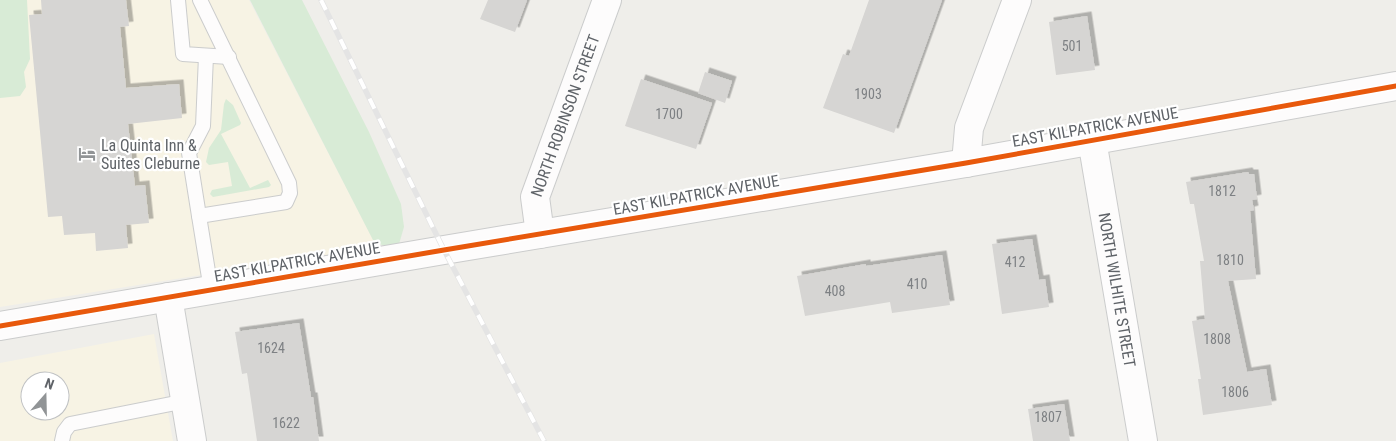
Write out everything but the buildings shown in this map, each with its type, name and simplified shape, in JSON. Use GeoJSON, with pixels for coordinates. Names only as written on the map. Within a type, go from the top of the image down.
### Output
{"type":"FeatureCollection","features":[{"type":"Feature","properties":{"kind":"street","name":"NORTH ROBINSON STREET"},"geometry":{"type":"LineString","coordinates":[[540,234],[535,198],[607,0]]}},
{"type":"Feature","properties":{"kind":"street"},"geometry":{"type":"LineString","coordinates":[[966,163],[970,128],[1017,0]]}},
{"type":"Feature","properties":{"kind":"street","name":"EAST KILPATRICK AVENUE"},"geometry":{"type":"LineString","coordinates":[[0,326],[966,163],[1396,86]]}},
{"type":"Feature","properties":{"kind":"street","name":"NORTH WILHITE STREET"},"geometry":{"type":"LineString","coordinates":[[1092,140],[1143,441]]}},
{"type":"Feature","properties":{"kind":"street"},"geometry":{"type":"LineString","coordinates":[[168,297],[192,441]]}},
{"type":"Feature","properties":{"kind":"lane"},"geometry":{"type":"LineString","coordinates":[[178,0],[183,54],[229,57]]}},
{"type":"Feature","properties":{"kind":"lane"},"geometry":{"type":"LineString","coordinates":[[200,0],[289,183],[290,193],[286,202],[200,216]]}},
{"type":"Feature","properties":{"kind":"lane"},"geometry":{"type":"LineString","coordinates":[[206,56],[203,126],[189,153],[210,290]]}},
{"type":"Feature","properties":{"kind":"lane"},"geometry":{"type":"LineString","coordinates":[[62,441],[64,432],[70,424],[186,401]]}},
{"type":"Feature","properties":{"kind":"shaded area"},"geometry":{"type":"Polygon","coordinates":[[[10,0],[249,0],[377,247],[0,307],[0,96],[10,0]]]}},
{"type":"Feature","properties":{"kind":"shaded area"},"geometry":{"type":"Polygon","coordinates":[[[154,334],[173,441],[0,441],[0,363],[154,334]]]}},
{"type":"Feature","properties":{"kind":"green space"},"geometry":{"type":"Polygon","coordinates":[[[0,0],[27,0],[30,59],[24,72],[26,87],[20,96],[0,98],[0,0]]]}},
{"type":"Feature","properties":{"kind":"green space"},"geometry":{"type":"Polygon","coordinates":[[[250,0],[302,0],[369,132],[401,204],[404,227],[399,244],[385,246],[374,242],[250,0]]]}},
{"type":"Feature","properties":{"kind":"green space"},"geometry":{"type":"Polygon","coordinates":[[[226,99],[233,105],[241,123],[221,134],[250,188],[268,180],[271,185],[269,187],[213,197],[210,194],[212,190],[232,186],[228,162],[209,165],[206,162],[209,148],[221,130],[226,99]]]}},
{"type":"Feature","properties":{"kind":"railway"},"geometry":{"type":"LineString","coordinates":[[321,0],[444,250],[544,441]]}},
{"type":"Feature","properties":{"kind":"cycle path"},"geometry":{"type":"LineString","coordinates":[[0,326],[966,163],[1396,86]]}},
{"type":"Feature","properties":{"kind":"place","name":"La Quinta Inn & Suites Cleburne"},"geometry":{"type":"Point","coordinates":[87,154]}}]}
